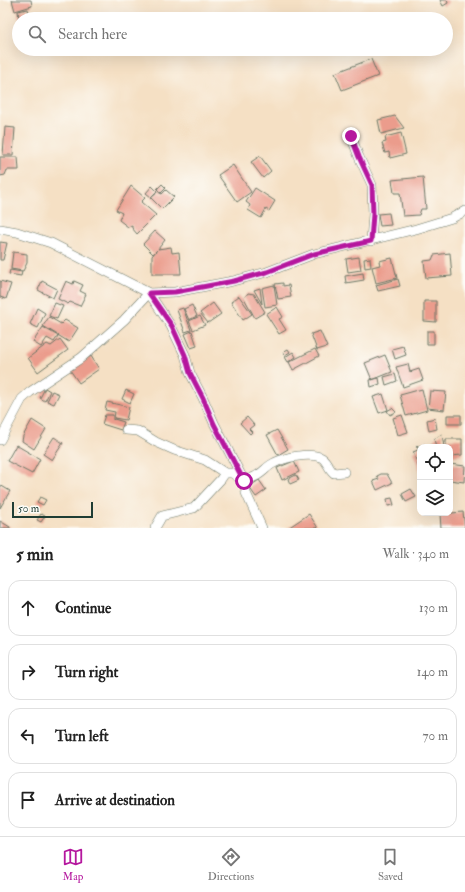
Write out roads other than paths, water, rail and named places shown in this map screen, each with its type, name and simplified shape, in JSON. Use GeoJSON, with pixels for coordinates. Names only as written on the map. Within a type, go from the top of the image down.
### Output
{"type":"FeatureCollection","features":[{"type":"Feature","properties":{"kind":"street"},"geometry":{"type":"LineString","coordinates":[[351,136],[372,185],[373,214],[371,241]]}},
{"type":"Feature","properties":{"kind":"street"},"geometry":{"type":"LineString","coordinates":[[0,440],[22,399],[30,392],[82,358],[124,320],[149,293],[175,292],[234,281],[267,272],[314,254],[371,241],[430,225],[452,218],[465,211]]}},
{"type":"Feature","properties":{"kind":"street"},"geometry":{"type":"LineString","coordinates":[[0,229],[17,232],[51,243],[149,293],[172,326],[185,355],[190,373],[214,424],[245,481],[246,493],[262,528]]}},
{"type":"Feature","properties":{"kind":"street"},"geometry":{"type":"LineString","coordinates":[[126,430],[138,430],[156,442],[205,460],[225,473],[232,473],[245,481]]}},
{"type":"Feature","properties":{"kind":"street"},"geometry":{"type":"LineString","coordinates":[[245,481],[256,477],[273,463],[306,455],[320,457],[325,460],[330,470],[334,473],[344,472]]}},
{"type":"Feature","properties":{"kind":"street"},"geometry":{"type":"LineString","coordinates":[[155,528],[162,516],[194,508],[225,473]]}}]}
